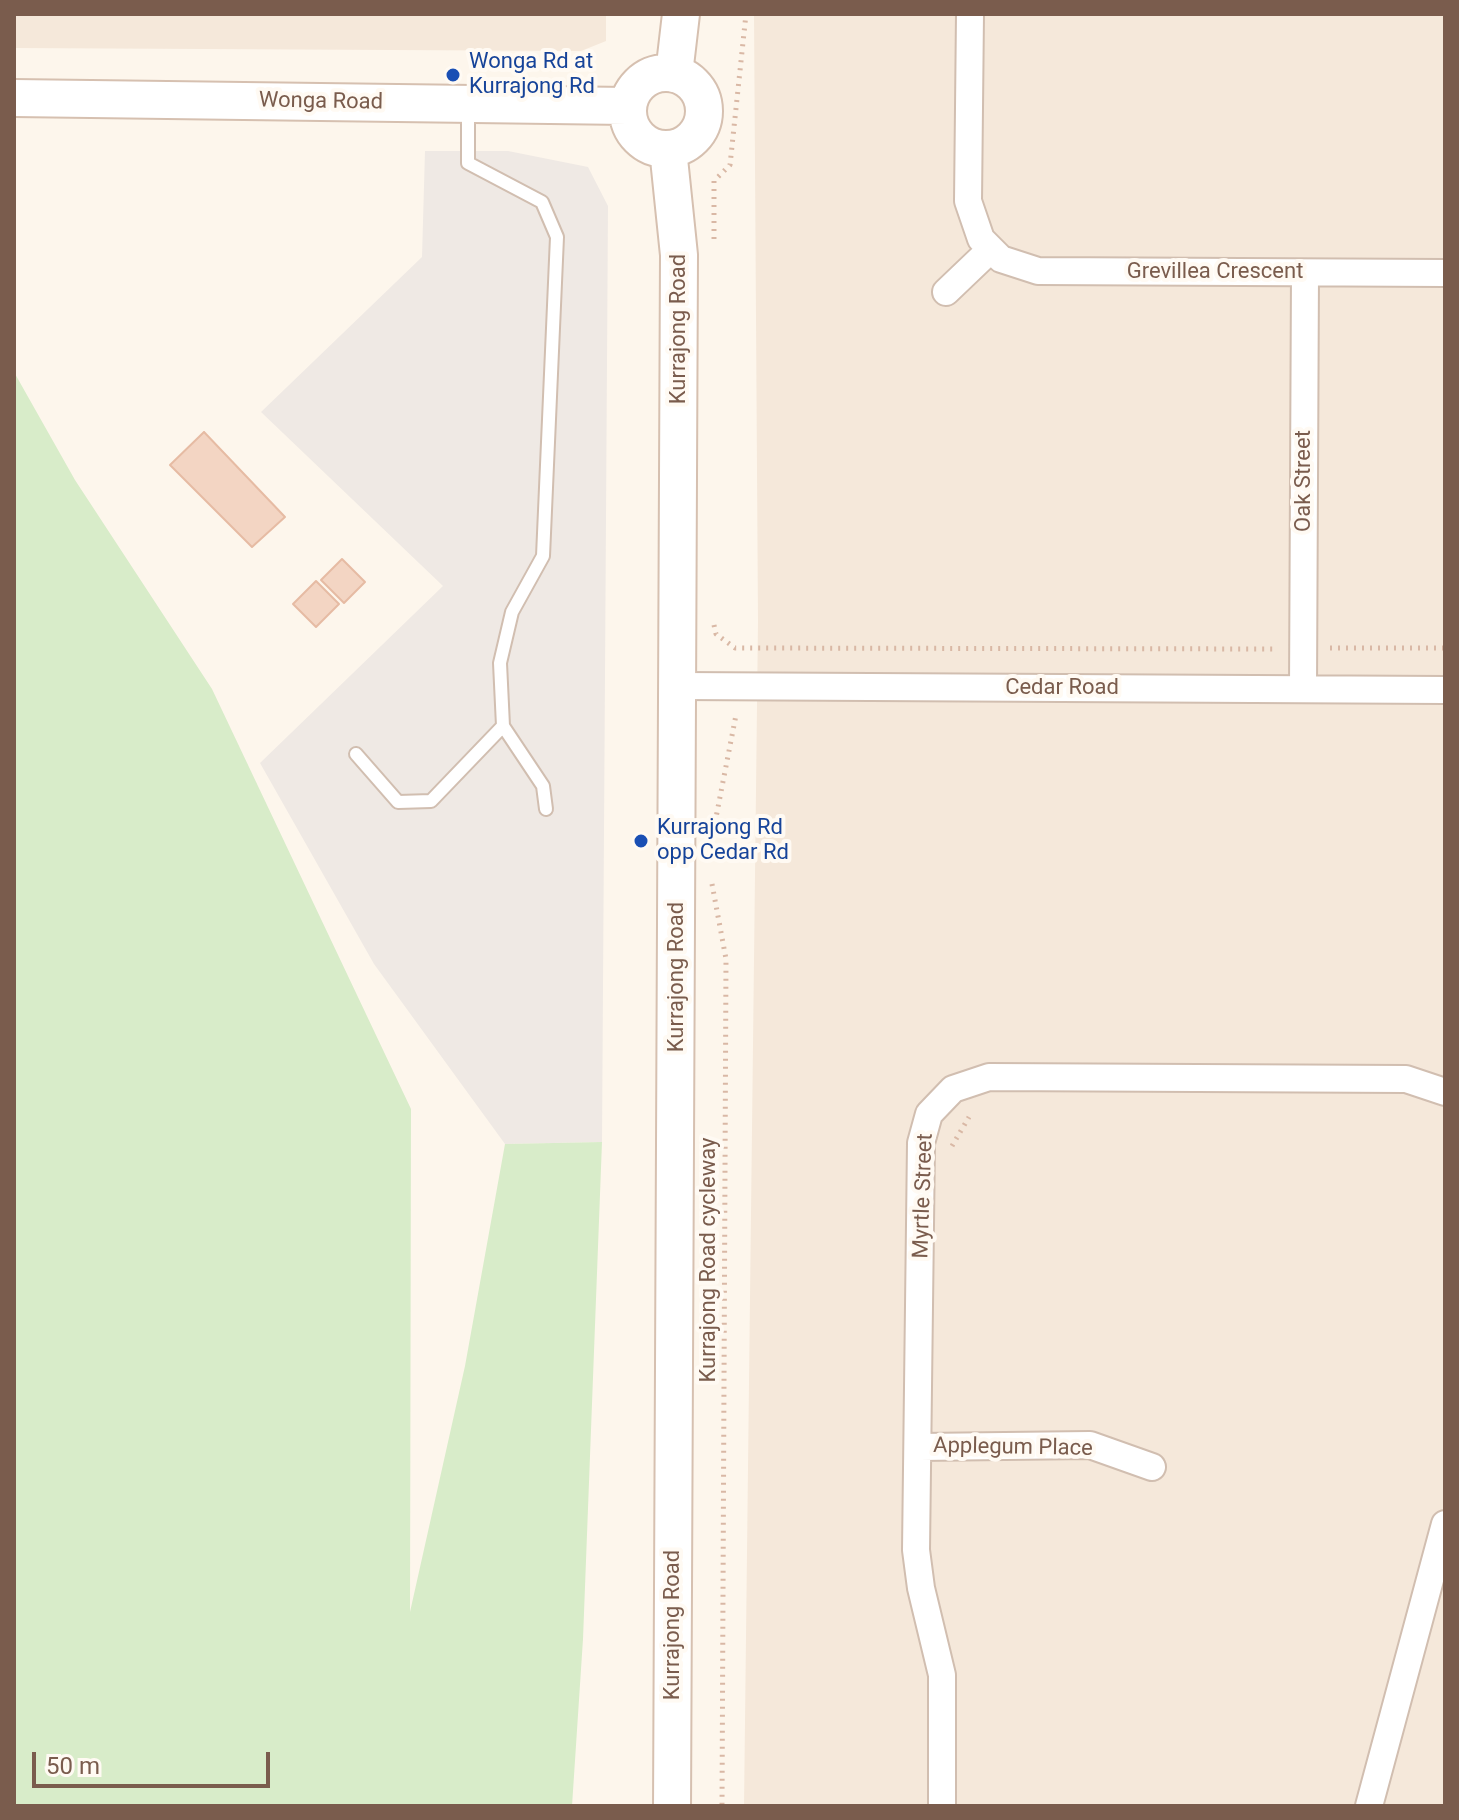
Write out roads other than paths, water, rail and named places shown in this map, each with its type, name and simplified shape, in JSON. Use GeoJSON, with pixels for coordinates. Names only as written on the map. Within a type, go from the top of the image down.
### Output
{"type":"FeatureCollection","features":[{"type":"Feature","properties":{"kind":"main road"},"geometry":{"type":"LineString","coordinates":[[674,74],[681,14]]}},
{"type":"Feature","properties":{"kind":"main road"},"geometry":{"type":"LineString","coordinates":[[674,74],[691,82],[698,91],[704,111],[695,135],[680,146],[668,149],[657,148],[638,137],[632,128],[627,106],[634,90],[649,77],[674,74]]}},
{"type":"Feature","properties":{"kind":"main road","name":"Wonga Road"},"geometry":{"type":"LineString","coordinates":[[14,98],[627,106]]}},
{"type":"Feature","properties":{"kind":"main road","name":"Kurrajong Road"},"geometry":{"type":"LineString","coordinates":[[668,149],[679,255],[672,1806]]}},
{"type":"Feature","properties":{"kind":"street"},"geometry":{"type":"LineString","coordinates":[[946,292],[990,250],[974,227],[968,201],[970,14]]}},
{"type":"Feature","properties":{"kind":"street","name":"Grevillea Crescent"},"geometry":{"type":"LineString","coordinates":[[990,250],[1014,265],[1038,271],[1445,273]]}},
{"type":"Feature","properties":{"kind":"street","name":"Oak Street"},"geometry":{"type":"LineString","coordinates":[[1303,689],[1305,273]]}},
{"type":"Feature","properties":{"kind":"street","name":"Cedar Road"},"geometry":{"type":"LineString","coordinates":[[679,686],[1445,690]]}},
{"type":"Feature","properties":{"kind":"street","name":"Myrtle Street"},"geometry":{"type":"LineString","coordinates":[[942,1806],[942,1675],[916,1550],[920,1447],[921,1143],[929,1114],[953,1089],[989,1077],[1406,1079],[1445,1092]]}},
{"type":"Feature","properties":{"kind":"street","name":"Applegum Place"},"geometry":{"type":"LineString","coordinates":[[920,1447],[1090,1445],[1152,1467]]}},
{"type":"Feature","properties":{"kind":"street"},"geometry":{"type":"LineString","coordinates":[[1369,1806],[1437,1584],[1445,1524]]}},
{"type":"Feature","properties":{"kind":"lane"},"geometry":{"type":"LineString","coordinates":[[468,104],[468,163],[542,202],[557,237],[543,556],[506,630],[500,663],[503,726],[543,786],[546,809]]}},
{"type":"Feature","properties":{"kind":"lane"},"geometry":{"type":"LineString","coordinates":[[356,754],[398,802],[431,801],[503,726]]}},
{"type":"Feature","properties":{"kind":"place","name":"Wonga Rd at Kurrajong Rd"},"geometry":{"type":"Point","coordinates":[453,75]}},
{"type":"Feature","properties":{"kind":"place","name":"Kurrajong Rd opp Cedar Rd"},"geometry":{"type":"Point","coordinates":[641,841]}}]}
